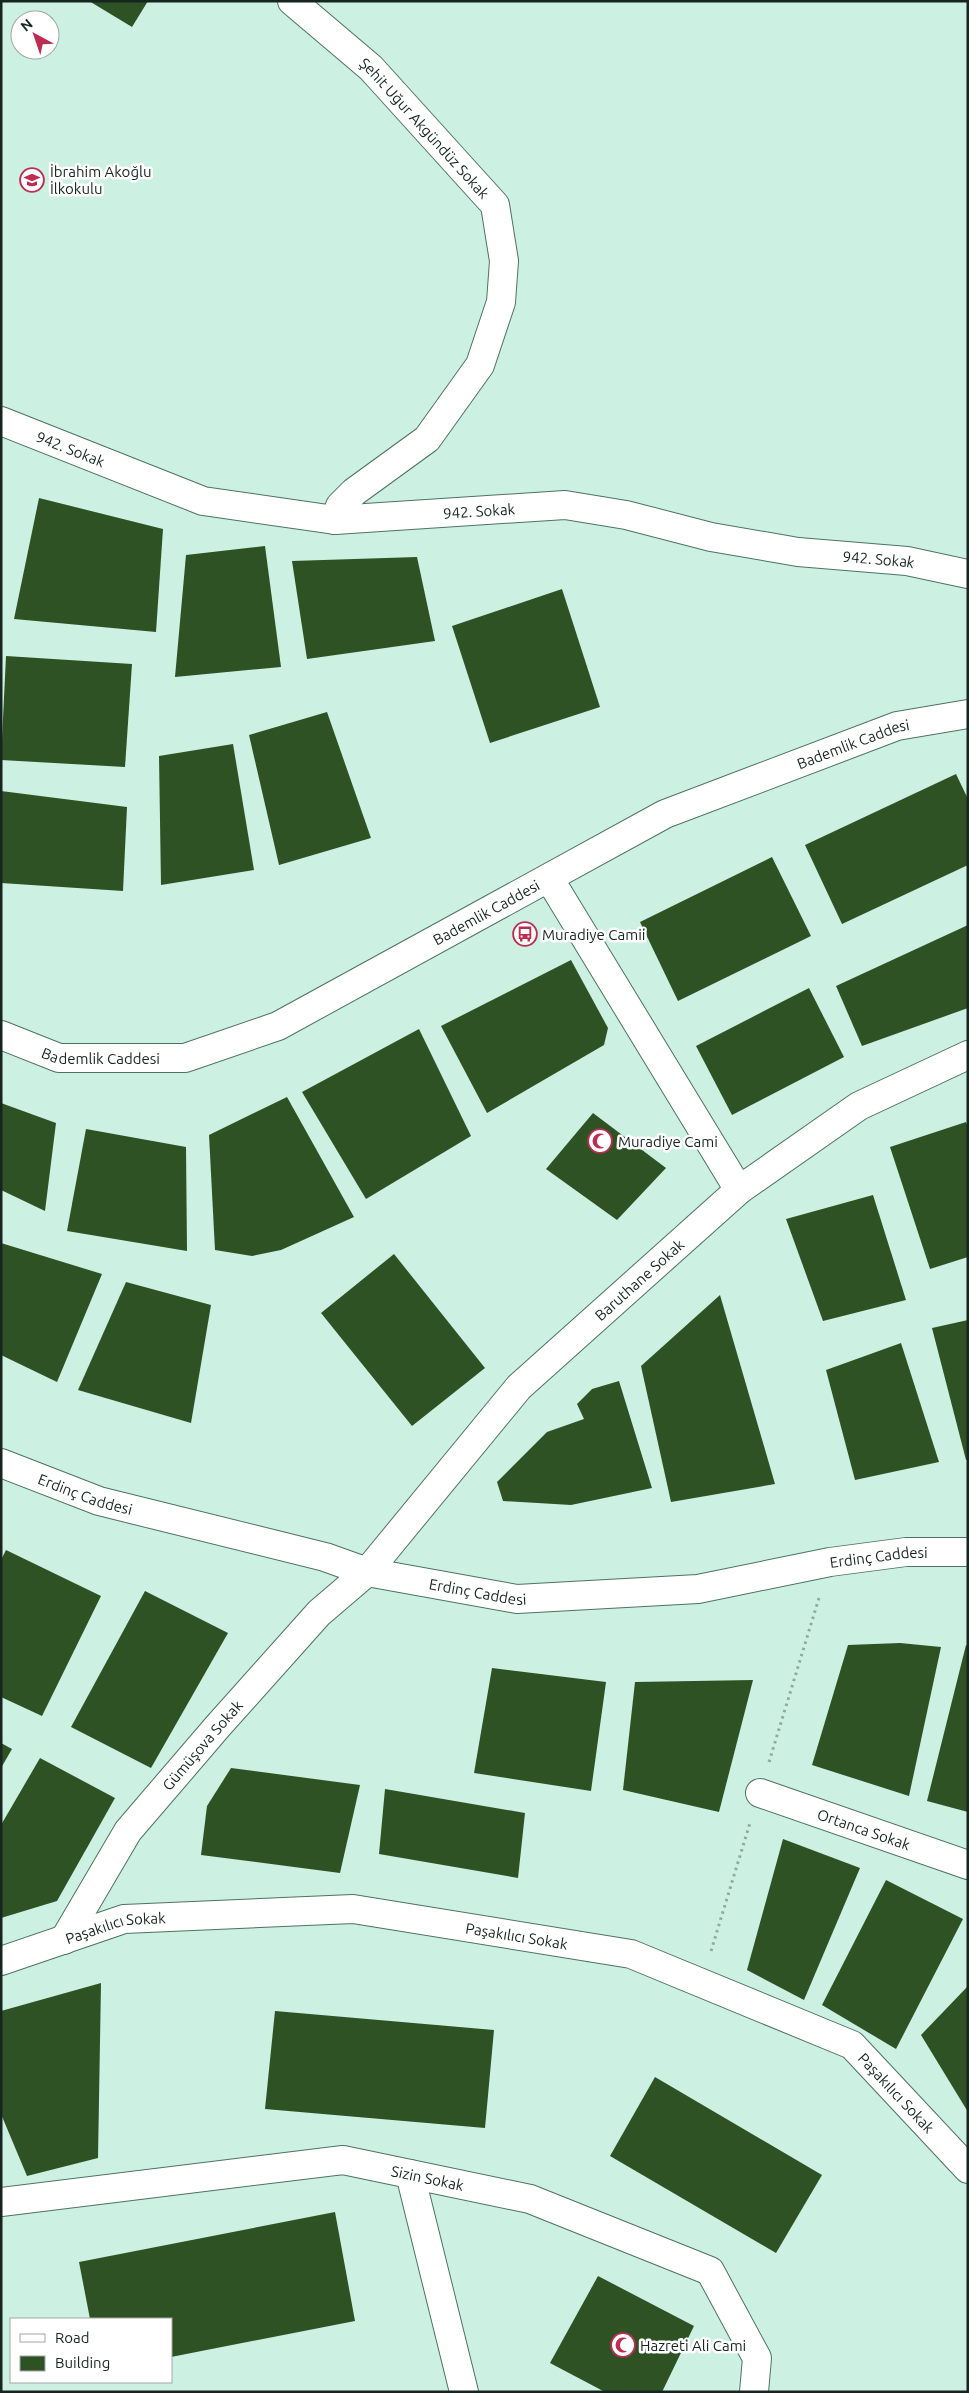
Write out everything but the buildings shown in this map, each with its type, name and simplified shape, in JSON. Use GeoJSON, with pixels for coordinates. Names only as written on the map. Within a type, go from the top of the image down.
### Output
{"type":"FeatureCollection","features":[{"type":"Feature","properties":{"kind":"street","name":"Şehit Uğur Akgündüz Sokak"},"geometry":{"type":"LineString","coordinates":[[292,1],[371,68],[495,205],[504,261],[501,302],[480,365],[427,440],[354,492],[340,506],[335,520]]}},
{"type":"Feature","properties":{"kind":"street","name":"942. Sokak"},"geometry":{"type":"LineString","coordinates":[[3,430],[203,501],[335,520],[565,505],[626,515],[711,537],[798,552],[907,561],[968,574]]}},
{"type":"Feature","properties":{"kind":"street","name":"Bademlik Caddesi"},"geometry":{"type":"LineString","coordinates":[[1,1035],[59,1058],[186,1058],[278,1026],[674,811],[897,726],[968,714]]}},
{"type":"Feature","properties":{"kind":"street"},"geometry":{"type":"LineString","coordinates":[[549,878],[739,1190]]}},
{"type":"Feature","properties":{"kind":"street","name":"Baruthane Sokak"},"geometry":{"type":"LineString","coordinates":[[367,1572],[519,1387],[739,1190],[859,1106],[968,1055]]}},
{"type":"Feature","properties":{"kind":"street","name":"Erdinç Caddesi"},"geometry":{"type":"LineString","coordinates":[[1,1464],[99,1502],[325,1557],[367,1572],[517,1600],[698,1589],[830,1562],[906,1552],[968,1552]]}},
{"type":"Feature","properties":{"kind":"street","name":"Gümüşova Sokak"},"geometry":{"type":"LineString","coordinates":[[64,1940],[128,1832],[218,1726],[319,1613],[367,1572]]}},
{"type":"Feature","properties":{"kind":"street","name":"Ortanca Sokak"},"geometry":{"type":"LineString","coordinates":[[760,1793],[968,1866]]}},
{"type":"Feature","properties":{"kind":"street","name":"Paşakılıcı Sokak"},"geometry":{"type":"LineString","coordinates":[[1,1961],[124,1919],[353,1909],[631,1954],[852,2045],[968,2168]]}},
{"type":"Feature","properties":{"kind":"street","name":"Sizin Sokak"},"geometry":{"type":"LineString","coordinates":[[1,2202],[343,2160],[530,2199],[710,2271],[757,2358],[754,2392]]}},
{"type":"Feature","properties":{"kind":"street"},"geometry":{"type":"LineString","coordinates":[[410,2174],[464,2392]]}},
{"type":"Feature","properties":{"kind":"place","name":"İbrahim Akoğlu İlkokulu"},"geometry":{"type":"Point","coordinates":[32,180]}},
{"type":"Feature","properties":{"kind":"place","name":"Muradiye Camii"},"geometry":{"type":"Point","coordinates":[525,934]}},
{"type":"Feature","properties":{"kind":"place","name":"Muradiye Cami"},"geometry":{"type":"Point","coordinates":[600,1141]}},
{"type":"Feature","properties":{"kind":"place","name":"Hazreti Ali Cami"},"geometry":{"type":"Point","coordinates":[623,2345]}}]}
